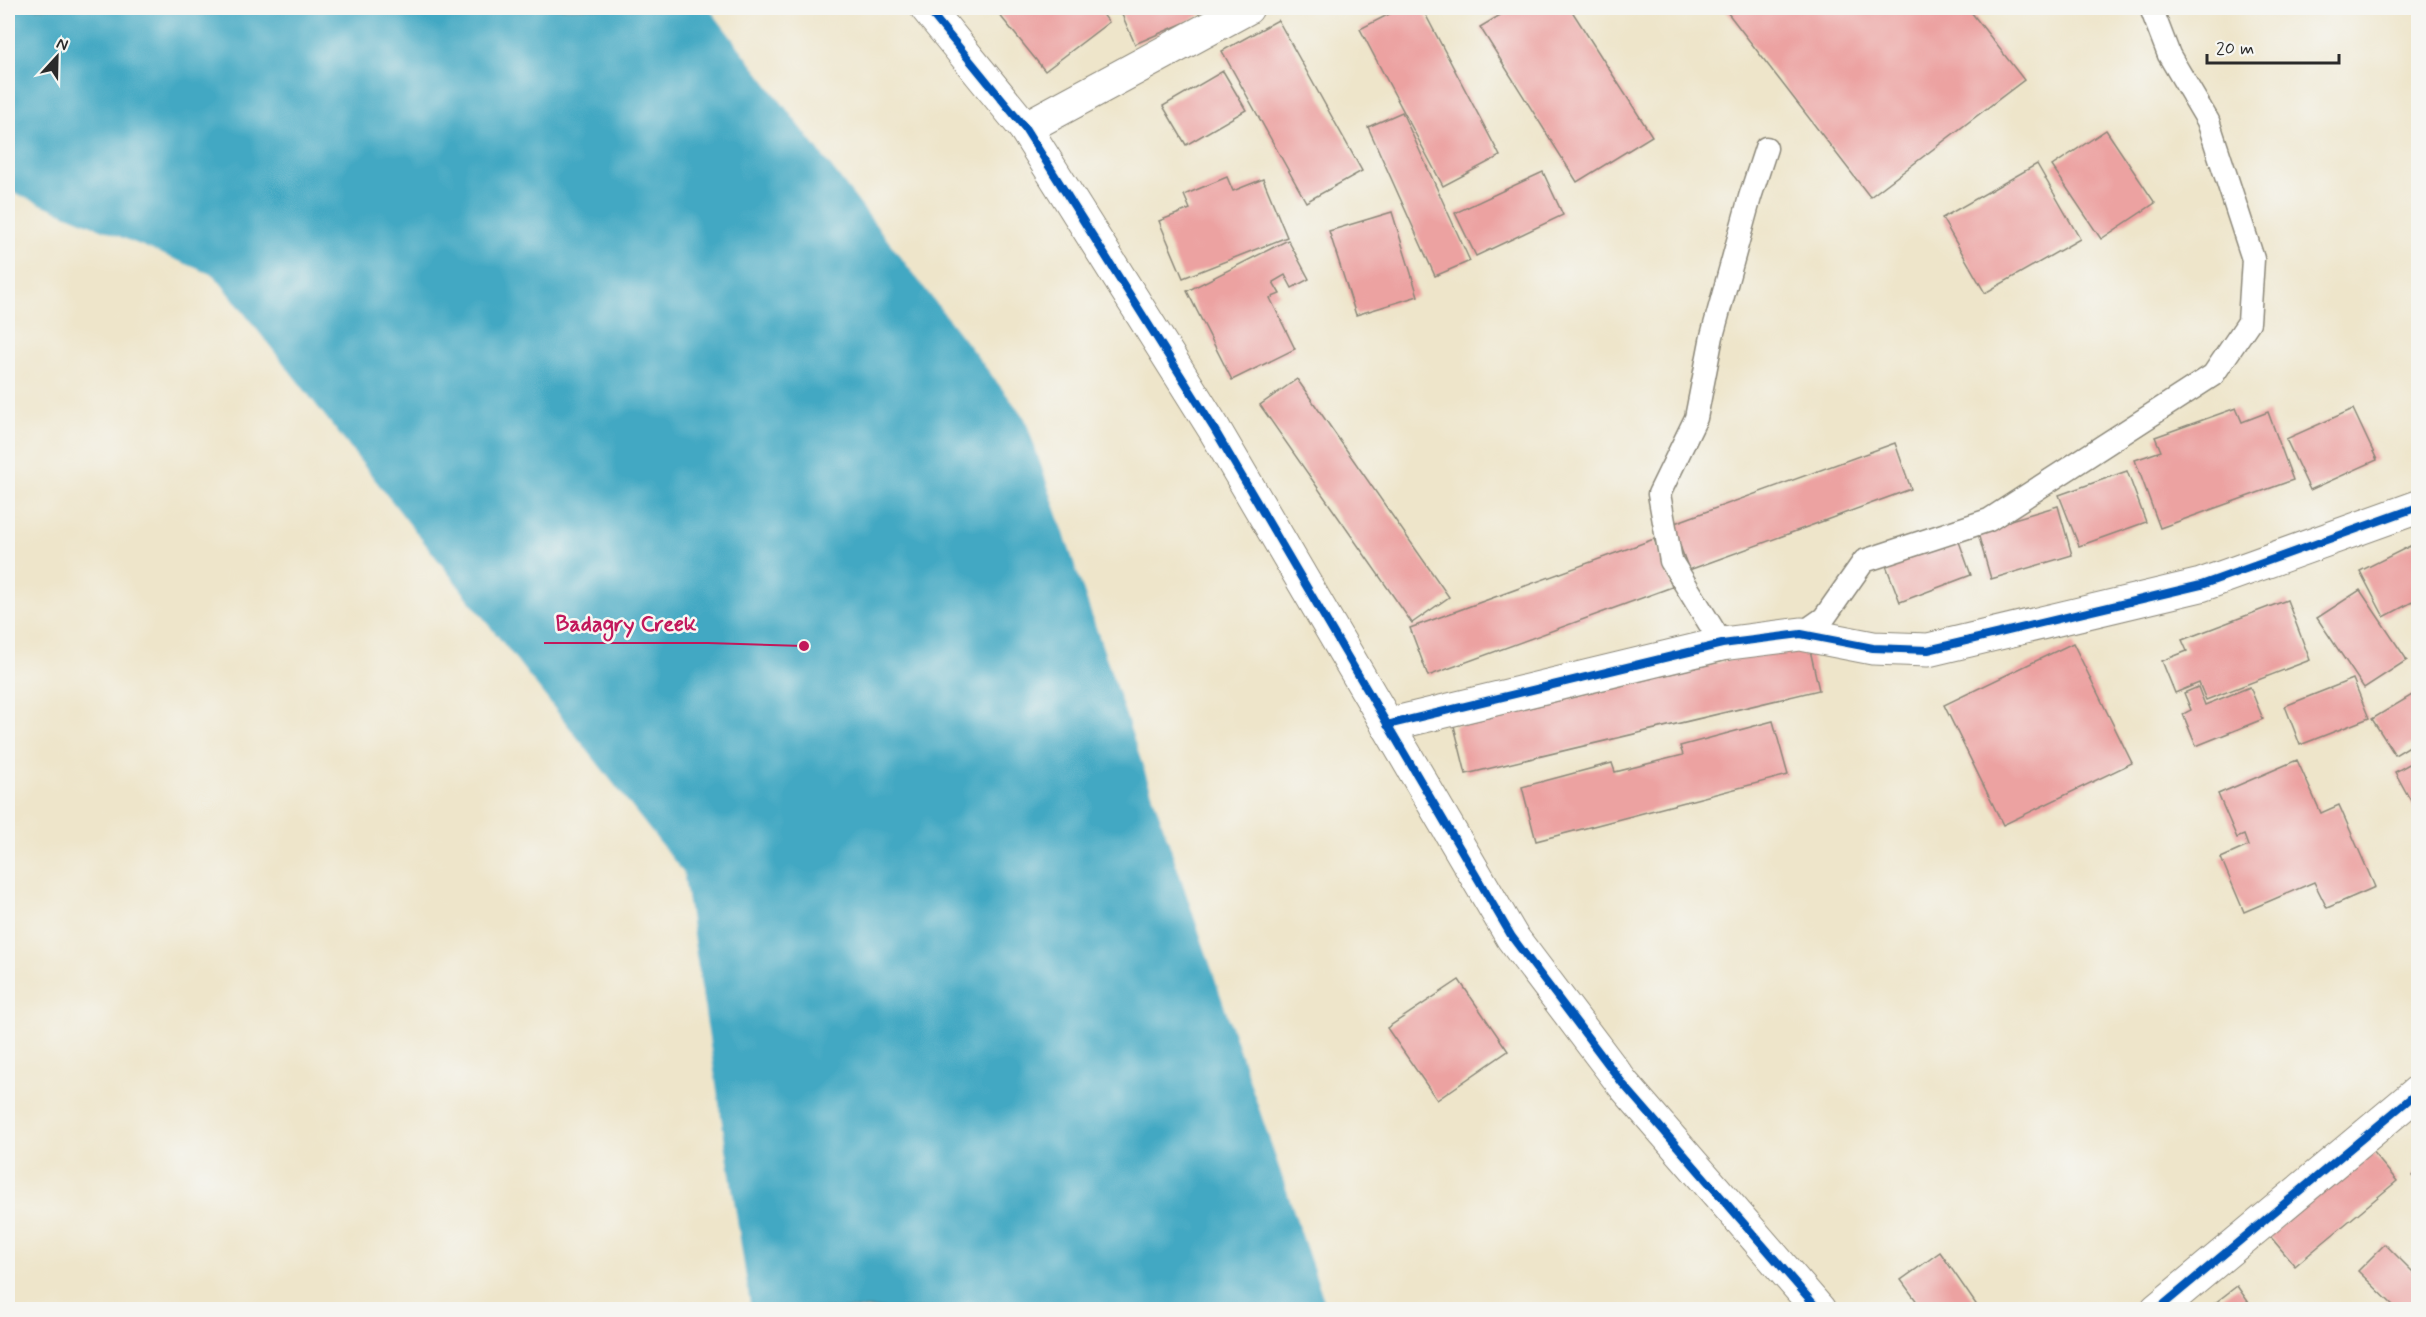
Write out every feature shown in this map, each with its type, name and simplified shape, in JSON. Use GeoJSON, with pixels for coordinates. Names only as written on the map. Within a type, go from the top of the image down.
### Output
{"type":"FeatureCollection","features":[{"type":"Feature","properties":{"kind":"street"},"geometry":{"type":"LineString","coordinates":[[927,8],[1025,128],[1213,427],[1512,937],[1623,1084],[1819,1310]]}},
{"type":"Feature","properties":{"kind":"street"},"geometry":{"type":"LineString","coordinates":[[1025,128],[1246,8]]}},
{"type":"Feature","properties":{"kind":"street"},"geometry":{"type":"LineString","coordinates":[[1387,725],[1722,644],[1801,634],[1873,648],[1928,650],[2201,585],[2418,507]]}},
{"type":"Feature","properties":{"kind":"street"},"geometry":{"type":"LineString","coordinates":[[2157,1310],[2418,1092]]}},
{"type":"Feature","properties":{"kind":"lane"},"geometry":{"type":"LineString","coordinates":[[1801,634],[1824,618],[1864,561],[1989,520],[2213,375],[2249,322],[2253,259],[2208,121],[2169,55],[2151,8]]}},
{"type":"Feature","properties":{"kind":"lane"},"geometry":{"type":"LineString","coordinates":[[1722,644],[1671,561],[1659,494],[1696,418],[1714,326],[1766,148]]}},
{"type":"Feature","properties":{"kind":"water"},"geometry":{"type":"Polygon","coordinates":[[[8,8],[700,8],[1019,422],[1320,1309],[758,1309],[690,870],[219,270],[8,183],[8,8]]]}},
{"type":"Feature","properties":{"kind":"building"},"geometry":{"type":"Polygon","coordinates":[[[994,8],[1098,8],[1109,22],[1045,71],[994,8]]]}},
{"type":"Feature","properties":{"kind":"building"},"geometry":{"type":"Polygon","coordinates":[[[1119,8],[1197,8],[1200,16],[1135,44],[1119,8]]]}},
{"type":"Feature","properties":{"kind":"building"},"geometry":{"type":"Polygon","coordinates":[[[1401,8],[1422,8],[1500,156],[1443,186],[1360,29],[1401,8]]]}},
{"type":"Feature","properties":{"kind":"building"},"geometry":{"type":"Polygon","coordinates":[[[1512,8],[1570,8],[1652,136],[1577,182],[1480,27],[1512,8]]]}},
{"type":"Feature","properties":{"kind":"building"},"geometry":{"type":"Polygon","coordinates":[[[1724,8],[1968,8],[2024,80],[1870,197],[1724,8]]]}},
{"type":"Feature","properties":{"kind":"building"},"geometry":{"type":"Polygon","coordinates":[[[1278,20],[1362,171],[1306,202],[1222,51],[1278,20]]]}},
{"type":"Feature","properties":{"kind":"building"},"geometry":{"type":"Polygon","coordinates":[[[1223,71],[1246,110],[1186,145],[1163,106],[1223,71]]]}},
{"type":"Feature","properties":{"kind":"building"},"geometry":{"type":"Polygon","coordinates":[[[1402,112],[1470,261],[1435,276],[1368,127],[1402,112]]]}},
{"type":"Feature","properties":{"kind":"building"},"geometry":{"type":"Polygon","coordinates":[[[2106,130],[2155,203],[2101,239],[2052,166],[2106,130]]]}},
{"type":"Feature","properties":{"kind":"building"},"geometry":{"type":"Polygon","coordinates":[[[2037,164],[2080,239],[1985,293],[1942,218],[2037,164]]]}},
{"type":"Feature","properties":{"kind":"building"},"geometry":{"type":"Polygon","coordinates":[[[1543,172],[1563,215],[1476,256],[1455,213],[1543,172]]]}},
{"type":"Feature","properties":{"kind":"building"},"geometry":{"type":"Polygon","coordinates":[[[1227,177],[1233,191],[1263,179],[1287,237],[1183,278],[1159,221],[1190,209],[1184,195],[1227,177]]]}},
{"type":"Feature","properties":{"kind":"building"},"geometry":{"type":"Polygon","coordinates":[[[1392,212],[1418,296],[1356,315],[1329,231],[1392,212]]]}},
{"type":"Feature","properties":{"kind":"building"},"geometry":{"type":"Polygon","coordinates":[[[1288,240],[1309,279],[1292,288],[1285,275],[1273,282],[1280,294],[1270,298],[1295,349],[1232,380],[1187,291],[1288,240]]]}},
{"type":"Feature","properties":{"kind":"building"},"geometry":{"type":"Polygon","coordinates":[[[1297,379],[1449,597],[1412,623],[1260,405],[1297,379]]]}},
{"type":"Feature","properties":{"kind":"building"},"geometry":{"type":"Polygon","coordinates":[[[2236,408],[2242,422],[2268,412],[2293,480],[2160,528],[2135,460],[2161,451],[2155,437],[2236,408]]]}},
{"type":"Feature","properties":{"kind":"building"},"geometry":{"type":"Polygon","coordinates":[[[2353,409],[2377,460],[2310,490],[2286,439],[2353,409]]]}},
{"type":"Feature","properties":{"kind":"building"},"geometry":{"type":"Polygon","coordinates":[[[1895,443],[1911,489],[1689,570],[1672,524],[1895,443]]]}},
{"type":"Feature","properties":{"kind":"building"},"geometry":{"type":"Polygon","coordinates":[[[2127,471],[2146,522],[2079,546],[2059,495],[2127,471]]]}},
{"type":"Feature","properties":{"kind":"building"},"geometry":{"type":"Polygon","coordinates":[[[2058,506],[2072,555],[1991,579],[1977,530],[2058,506]]]}},
{"type":"Feature","properties":{"kind":"building"},"geometry":{"type":"Polygon","coordinates":[[[1957,536],[1971,575],[1900,602],[1885,563],[1957,536]]]}},
{"type":"Feature","properties":{"kind":"building"},"geometry":{"type":"Polygon","coordinates":[[[1654,539],[1672,587],[1428,676],[1410,628],[1654,539]]]}},
{"type":"Feature","properties":{"kind":"building"},"geometry":{"type":"Polygon","coordinates":[[[2418,542],[2418,599],[2384,617],[2360,571],[2418,542]]]}},
{"type":"Feature","properties":{"kind":"building"},"geometry":{"type":"Polygon","coordinates":[[[2360,590],[2407,660],[2364,688],[2317,618],[2360,590]]]}},
{"type":"Feature","properties":{"kind":"building"},"geometry":{"type":"Polygon","coordinates":[[[2287,600],[2310,660],[2206,700],[2199,683],[2175,693],[2162,661],[2187,651],[2182,640],[2287,600]]]}},
{"type":"Feature","properties":{"kind":"building"},"geometry":{"type":"Polygon","coordinates":[[[1808,641],[1819,690],[1466,774],[1454,726],[1808,641]]]}},
{"type":"Feature","properties":{"kind":"building"},"geometry":{"type":"Polygon","coordinates":[[[2073,643],[2132,763],[2003,825],[1944,705],[2073,643]]]}},
{"type":"Feature","properties":{"kind":"building"},"geometry":{"type":"Polygon","coordinates":[[[2353,679],[2369,718],[2300,745],[2285,706],[2353,679]]]}},
{"type":"Feature","properties":{"kind":"building"},"geometry":{"type":"Polygon","coordinates":[[[2198,687],[2205,705],[2250,687],[2263,719],[2196,746],[2183,714],[2191,710],[2184,693],[2198,687]]]}},
{"type":"Feature","properties":{"kind":"building"},"geometry":{"type":"Polygon","coordinates":[[[2417,692],[2418,741],[2395,755],[2372,719],[2417,692]]]}},
{"type":"Feature","properties":{"kind":"building"},"geometry":{"type":"Polygon","coordinates":[[[1773,721],[1788,775],[1536,841],[1522,787],[1612,763],[1615,772],[1683,755],[1680,746],[1773,721]]]}},
{"type":"Feature","properties":{"kind":"building"},"geometry":{"type":"Polygon","coordinates":[[[2418,759],[2418,814],[2395,772],[2418,759]]]}},
{"type":"Feature","properties":{"kind":"building"},"geometry":{"type":"Polygon","coordinates":[[[2297,760],[2321,813],[2339,805],[2375,887],[2327,908],[2314,882],[2244,912],[2221,858],[2248,846],[2244,835],[2237,838],[2218,794],[2297,760]]]}},
{"type":"Feature","properties":{"kind":"building"},"geometry":{"type":"Polygon","coordinates":[[[1459,980],[1508,1051],[1437,1100],[1387,1028],[1459,980]]]}},
{"type":"Feature","properties":{"kind":"building"},"geometry":{"type":"Polygon","coordinates":[[[2371,1150],[2397,1181],[2295,1266],[2269,1235],[2371,1150]]]}},
{"type":"Feature","properties":{"kind":"building"},"geometry":{"type":"Polygon","coordinates":[[[2418,1169],[2418,1181],[2413,1176],[2418,1169]]]}},
{"type":"Feature","properties":{"kind":"building"},"geometry":{"type":"Polygon","coordinates":[[[2385,1244],[2418,1277],[2418,1310],[2398,1310],[2358,1271],[2385,1244]]]}},
{"type":"Feature","properties":{"kind":"building"},"geometry":{"type":"Polygon","coordinates":[[[1940,1252],[1980,1310],[1923,1310],[1901,1280],[1940,1252]]]}},
{"type":"Feature","properties":{"kind":"building"},"geometry":{"type":"Polygon","coordinates":[[[2237,1286],[2254,1310],[2206,1310],[2237,1286]]]}},
{"type":"Feature","properties":{"kind":"waterway"},"geometry":{"type":"LineString","coordinates":[[700,8],[1019,422],[1320,1310]]}},
{"type":"Feature","properties":{"kind":"waterway"},"geometry":{"type":"LineString","coordinates":[[8,183],[219,270],[690,870],[758,1310]]}},
{"type":"Feature","properties":{"kind":"cycle path"},"geometry":{"type":"LineString","coordinates":[[927,8],[1025,128],[1213,427],[1512,937],[1623,1084],[1819,1310]]}},
{"type":"Feature","properties":{"kind":"cycle path"},"geometry":{"type":"LineString","coordinates":[[1387,725],[1722,644],[1801,634],[1873,648],[1928,650],[2201,585],[2418,507]]}},
{"type":"Feature","properties":{"kind":"cycle path"},"geometry":{"type":"LineString","coordinates":[[2157,1310],[2418,1092]]}},
{"type":"Feature","properties":{"kind":"place","name":"Badagry Creek"},"geometry":{"type":"Point","coordinates":[804,646]}}]}
